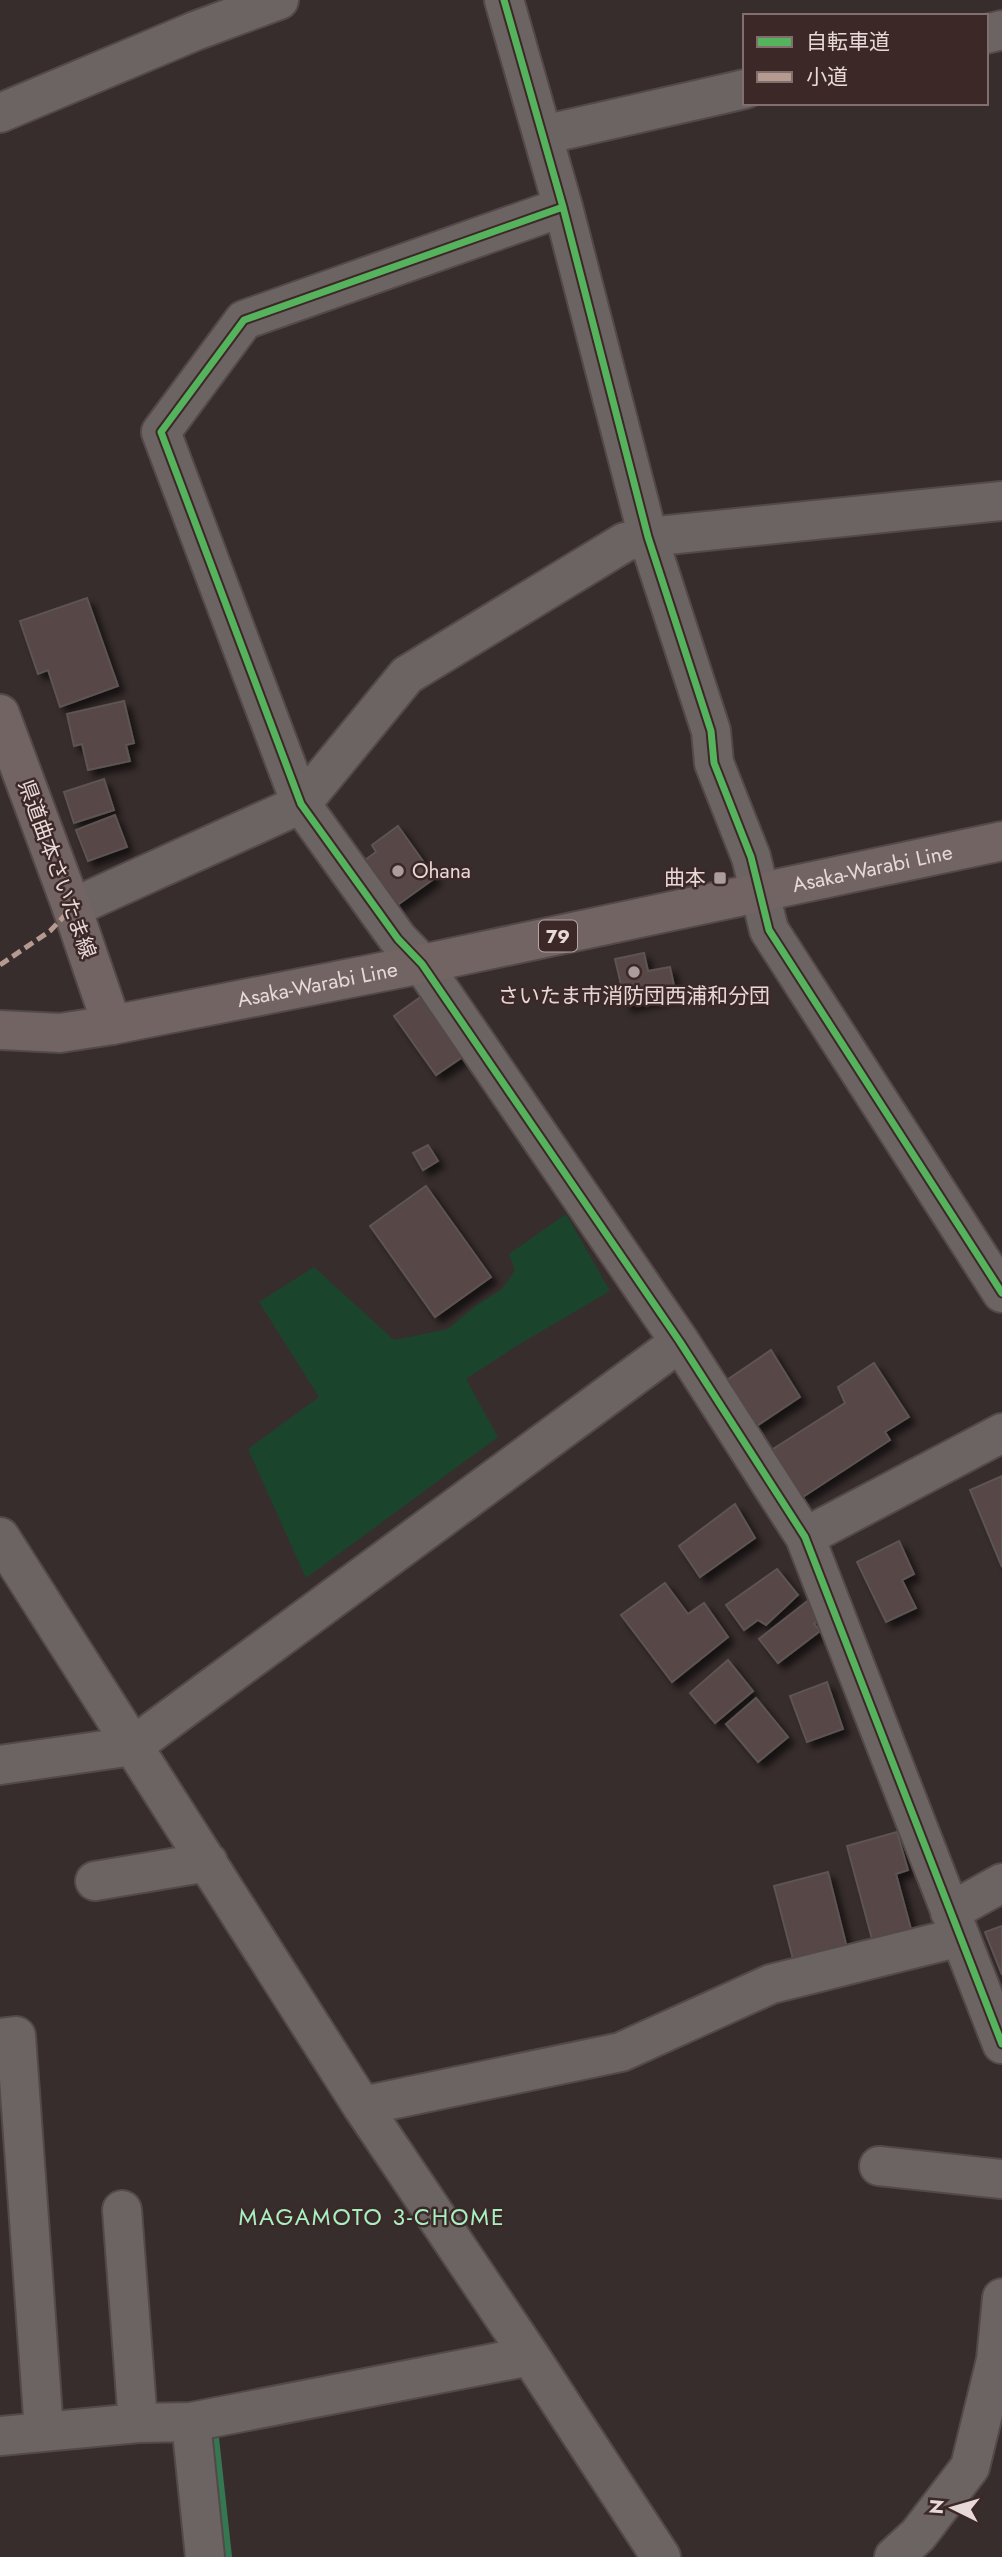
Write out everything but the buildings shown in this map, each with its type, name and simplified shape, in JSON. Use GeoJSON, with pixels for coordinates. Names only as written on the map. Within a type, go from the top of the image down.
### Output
{"type":"FeatureCollection","features":[{"type":"Feature","properties":{"kind":"main road","name":"県道曲本さいたま線"},"geometry":{"type":"LineString","coordinates":[[0,714],[113,1024]]}},
{"type":"Feature","properties":{"kind":"main road","name":"Asaka-Warabi Line"},"geometry":{"type":"LineString","coordinates":[[0,1030],[60,1033],[113,1024],[422,964],[1002,841]]}},
{"type":"Feature","properties":{"kind":"street"},"geometry":{"type":"LineString","coordinates":[[0,113],[195,31],[279,0]]}},
{"type":"Feature","properties":{"kind":"street"},"geometry":{"type":"LineString","coordinates":[[504,0],[564,206],[648,537],[710,731],[714,763],[751,857],[768,930],[1002,1293]]}},
{"type":"Feature","properties":{"kind":"street"},"geometry":{"type":"LineString","coordinates":[[543,135],[743,89]]}},
{"type":"Feature","properties":{"kind":"street"},"geometry":{"type":"LineString","coordinates":[[564,206],[244,320],[161,432],[301,804],[398,939],[422,964],[680,1342],[805,1537],[1002,2044]]}},
{"type":"Feature","properties":{"kind":"street"},"geometry":{"type":"LineString","coordinates":[[72,908],[301,804],[407,675],[625,542],[648,537],[1002,501]]}},
{"type":"Feature","properties":{"kind":"street"},"geometry":{"type":"LineString","coordinates":[[0,1765],[133,1746],[680,1342]]}},
{"type":"Feature","properties":{"kind":"street"},"geometry":{"type":"LineString","coordinates":[[805,1537],[1002,1433]]}},
{"type":"Feature","properties":{"kind":"street"},"geometry":{"type":"LineString","coordinates":[[0,1537],[362,2106],[661,2557]]}},
{"type":"Feature","properties":{"kind":"street"},"geometry":{"type":"LineString","coordinates":[[95,1881],[208,1862]]}},
{"type":"Feature","properties":{"kind":"street"},"geometry":{"type":"LineString","coordinates":[[362,2106],[621,2052],[771,1984],[955,1924],[1002,1883]]}},
{"type":"Feature","properties":{"kind":"street"},"geometry":{"type":"LineString","coordinates":[[0,2038],[16,2036],[44,2431]]}},
{"type":"Feature","properties":{"kind":"street"},"geometry":{"type":"LineString","coordinates":[[879,2166],[1002,2179]]}},
{"type":"Feature","properties":{"kind":"street"},"geometry":{"type":"LineString","coordinates":[[122,2210],[138,2423]]}},
{"type":"Feature","properties":{"kind":"street"},"geometry":{"type":"LineString","coordinates":[[894,2557],[918,2535],[970,2467],[999,2359],[1002,2298]]}},
{"type":"Feature","properties":{"kind":"street"},"geometry":{"type":"LineString","coordinates":[[0,2436],[138,2423],[191,2422],[530,2356]]}},
{"type":"Feature","properties":{"kind":"street"},"geometry":{"type":"LineString","coordinates":[[191,2422],[205,2557]]}},
{"type":"Feature","properties":{"kind":"green space"},"geometry":{"type":"Polygon","coordinates":[[[566,1214],[610,1291],[466,1379],[498,1437],[306,1578],[248,1449],[319,1397],[259,1302],[314,1267],[394,1340],[448,1329],[475,1306],[502,1289],[515,1270],[509,1254],[566,1214]]]}},
{"type":"Feature","properties":{"kind":"waterway"},"geometry":{"type":"LineString","coordinates":[[212,2429],[226,2557]]}},
{"type":"Feature","properties":{"kind":"marked path"},"geometry":{"type":"LineString","coordinates":[[0,965],[50,931],[72,908]]}},
{"type":"Feature","properties":{"kind":"cycle path"},"geometry":{"type":"LineString","coordinates":[[504,0],[563,207],[648,537],[711,731],[714,763],[751,857],[769,930],[1002,1293]]}},
{"type":"Feature","properties":{"kind":"cycle path"},"geometry":{"type":"LineString","coordinates":[[563,207],[244,320],[161,432],[301,804],[398,939],[422,964],[680,1342],[805,1537],[1002,2044]]}},
{"type":"Feature","properties":{"kind":"place","name":"Ohana"},"geometry":{"type":"Point","coordinates":[398,871]}},
{"type":"Feature","properties":{"kind":"place","name":"曲本"},"geometry":{"type":"Point","coordinates":[720,878]}},
{"type":"Feature","properties":{"kind":"place","name":"さいたま市消防団西浦和分団"},"geometry":{"type":"Point","coordinates":[634,972]}},
{"type":"Feature","properties":{"kind":"district","name":"MAGAMOTO 3-CHOME"},"geometry":{"type":"Point","coordinates":[372,2217]}}]}
